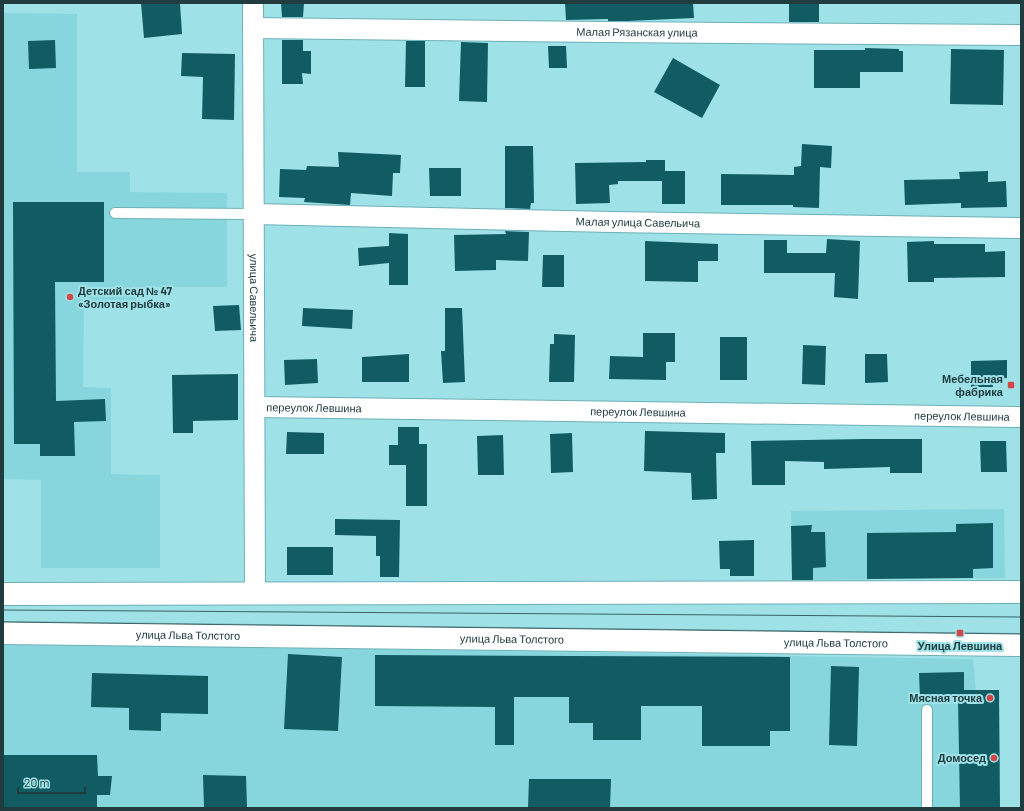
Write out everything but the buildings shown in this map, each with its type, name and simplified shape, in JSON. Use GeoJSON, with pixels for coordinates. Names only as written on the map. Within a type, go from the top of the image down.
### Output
{"type":"FeatureCollection","features":[{"type":"Feature","properties":{"kind":"street","name":"улица Савельича"},"geometry":{"type":"LineString","coordinates":[[253,3],[255,593]]}},
{"type":"Feature","properties":{"kind":"street","name":"Малая Рязанская улица"},"geometry":{"type":"LineString","coordinates":[[253,28],[1021,35]]}},
{"type":"Feature","properties":{"kind":"street","name":"Малая улица Савельича"},"geometry":{"type":"LineString","coordinates":[[254,214],[612,222],[1021,228]]}},
{"type":"Feature","properties":{"kind":"street","name":"переулок Левшина"},"geometry":{"type":"LineString","coordinates":[[255,407],[1021,417]]}},
{"type":"Feature","properties":{"kind":"street"},"geometry":{"type":"LineString","coordinates":[[3,594],[1021,592]]}},
{"type":"Feature","properties":{"kind":"street","name":"улица Льва Толстого"},"geometry":{"type":"LineString","coordinates":[[3,633],[1021,645]]}},
{"type":"Feature","properties":{"kind":"lane"},"geometry":{"type":"LineString","coordinates":[[115,213],[254,214]]}},
{"type":"Feature","properties":{"kind":"lane"},"geometry":{"type":"LineString","coordinates":[[927,710],[927,808]]}},
{"type":"Feature","properties":{"kind":"shaded area","name":"Детский сад № 47 «Золотая рыбка»"},"geometry":{"type":"Polygon","coordinates":[[[3,13],[77,14],[77,172],[130,172],[130,192],[227,193],[227,287],[136,287],[136,307],[84,307],[83,387],[111,388],[111,474],[160,475],[160,568],[41,568],[41,480],[3,479],[3,13]]]}},
{"type":"Feature","properties":{"kind":"shaded area"},"geometry":{"type":"Polygon","coordinates":[[[1004,509],[1005,578],[792,580],[791,511],[1004,509]]]}},
{"type":"Feature","properties":{"kind":"shaded area"},"geometry":{"type":"Polygon","coordinates":[[[3,643],[973,659],[976,690],[999,690],[1000,808],[3,808],[3,643]]]}},
{"type":"Feature","properties":{"kind":"tram line"},"geometry":{"type":"LineString","coordinates":[[3,610],[1021,617]]}},
{"type":"Feature","properties":{"kind":"tram line"},"geometry":{"type":"LineString","coordinates":[[3,622],[1021,634]]}},
{"type":"Feature","properties":{"kind":"place","name":"Детский сад № 47 «Золотая рыбка»"},"geometry":{"type":"Point","coordinates":[70,297]}},
{"type":"Feature","properties":{"kind":"place","name":"Мебельная фабрика"},"geometry":{"type":"Point","coordinates":[1011,385]}},
{"type":"Feature","properties":{"kind":"place","name":"Улица Левшина"},"geometry":{"type":"Point","coordinates":[960,633]}},
{"type":"Feature","properties":{"kind":"place","name":"Мясная точка"},"geometry":{"type":"Point","coordinates":[990,698]}},
{"type":"Feature","properties":{"kind":"place","name":"Домосед"},"geometry":{"type":"Point","coordinates":[994,758]}}]}
